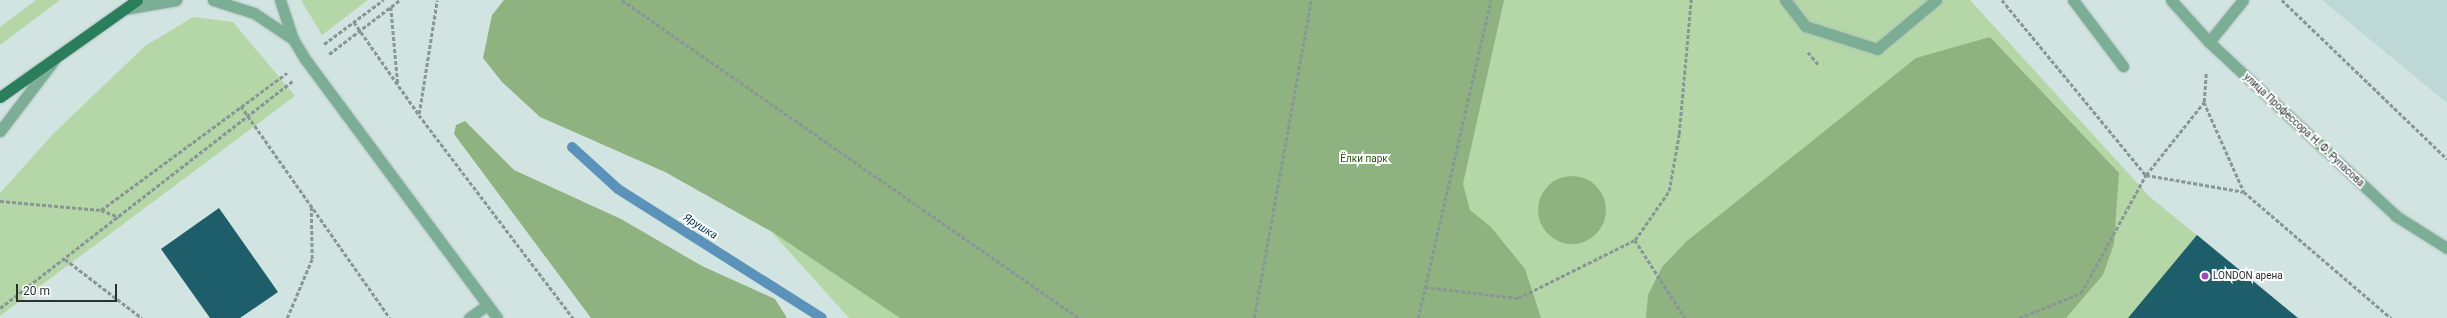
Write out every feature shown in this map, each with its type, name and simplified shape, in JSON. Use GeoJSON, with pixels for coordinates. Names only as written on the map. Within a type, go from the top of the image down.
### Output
{"type":"FeatureCollection","features":[{"type":"Feature","properties":{"kind":"main road"},"geometry":{"type":"LineString","coordinates":[[0,97],[137,0]]}},
{"type":"Feature","properties":{"kind":"street"},"geometry":{"type":"LineString","coordinates":[[125,9],[176,0]]}},
{"type":"Feature","properties":{"kind":"street"},"geometry":{"type":"LineString","coordinates":[[213,0],[254,13],[293,39]]}},
{"type":"Feature","properties":{"kind":"street"},"geometry":{"type":"LineString","coordinates":[[280,0],[293,39],[308,63],[497,318]]}},
{"type":"Feature","properties":{"kind":"street"},"geometry":{"type":"LineString","coordinates":[[1785,0],[1805,26],[1877,49],[1936,0]]}},
{"type":"Feature","properties":{"kind":"street"},"geometry":{"type":"LineString","coordinates":[[2072,0],[2123,66]]}},
{"type":"Feature","properties":{"kind":"street","name":"улица Профессора Н. Ф. Рупасова"},"geometry":{"type":"LineString","coordinates":[[2171,0],[2209,42],[2396,216],[2447,248]]}},
{"type":"Feature","properties":{"kind":"street"},"geometry":{"type":"LineString","coordinates":[[2209,42],[2243,0]]}},
{"type":"Feature","properties":{"kind":"street"},"geometry":{"type":"LineString","coordinates":[[0,131],[58,55]]}},
{"type":"Feature","properties":{"kind":"street"},"geometry":{"type":"LineString","coordinates":[[469,318],[487,305]]}},
{"type":"Feature","properties":{"kind":"path"},"geometry":{"type":"LineString","coordinates":[[0,308],[120,217],[248,116],[354,22],[383,0]]}},
{"type":"Feature","properties":{"kind":"path"},"geometry":{"type":"LineString","coordinates":[[101,210],[241,106],[360,31],[400,0]]}},
{"type":"Feature","properties":{"kind":"path"},"geometry":{"type":"LineString","coordinates":[[419,115],[437,0]]}},
{"type":"Feature","properties":{"kind":"path"},"geometry":{"type":"LineString","coordinates":[[622,0],[1079,318]]}},
{"type":"Feature","properties":{"kind":"path"},"geometry":{"type":"LineString","coordinates":[[1254,318],[1310,0]]}},
{"type":"Feature","properties":{"kind":"path"},"geometry":{"type":"LineString","coordinates":[[1418,318],[1491,0]]}},
{"type":"Feature","properties":{"kind":"path"},"geometry":{"type":"LineString","coordinates":[[1425,287],[1518,298],[1635,240],[1669,191],[1679,134],[1690,0]]}},
{"type":"Feature","properties":{"kind":"path"},"geometry":{"type":"LineString","coordinates":[[2002,0],[2146,175],[2244,192]]}},
{"type":"Feature","properties":{"kind":"path"},"geometry":{"type":"LineString","coordinates":[[2282,0],[2447,160]]}},
{"type":"Feature","properties":{"kind":"path"},"geometry":{"type":"LineString","coordinates":[[391,7],[398,85]]}},
{"type":"Feature","properties":{"kind":"path"},"geometry":{"type":"LineString","coordinates":[[354,22],[419,115],[573,318]]}},
{"type":"Feature","properties":{"kind":"path"},"geometry":{"type":"LineString","coordinates":[[2209,42],[2204,102],[2244,192],[2391,318]]}},
{"type":"Feature","properties":{"kind":"path"},"geometry":{"type":"LineString","coordinates":[[2019,318],[2081,293],[2146,175],[2204,102]]}},
{"type":"Feature","properties":{"kind":"path"},"geometry":{"type":"LineString","coordinates":[[241,106],[390,318]]}},
{"type":"Feature","properties":{"kind":"path"},"geometry":{"type":"LineString","coordinates":[[0,201],[101,210],[120,217]]}},
{"type":"Feature","properties":{"kind":"path"},"geometry":{"type":"LineString","coordinates":[[287,318],[312,258],[312,206]]}},
{"type":"Feature","properties":{"kind":"path"},"geometry":{"type":"LineString","coordinates":[[1635,240],[1684,318]]}},
{"type":"Feature","properties":{"kind":"path"},"geometry":{"type":"LineString","coordinates":[[65,259],[142,318]]}},
{"type":"Feature","properties":{"kind":"shaded area"},"geometry":{"type":"Polygon","coordinates":[[[2322,0],[2447,0],[2447,103],[2322,0]]]}},
{"type":"Feature","properties":{"kind":"green space"},"geometry":{"type":"Polygon","coordinates":[[[36,0],[60,0],[0,45],[0,27],[36,0]]]}},
{"type":"Feature","properties":{"kind":"green space"},"geometry":{"type":"Polygon","coordinates":[[[301,0],[368,0],[322,35],[301,0]]]}},
{"type":"Feature","properties":{"kind":"green space"},"geometry":{"type":"Polygon","coordinates":[[[504,0],[1504,0],[1463,184],[1470,210],[1491,227],[1525,269],[1541,318],[900,318],[774,233],[665,172],[540,117],[502,82],[483,58],[492,15],[504,0]]]}},
{"type":"Feature","properties":{"kind":"green space","name":"Ёлки парк"},"geometry":{"type":"Polygon","coordinates":[[[577,0],[1970,0],[2150,197],[2298,318],[849,318],[696,148],[577,0]]]}},
{"type":"Feature","properties":{"kind":"green space"},"geometry":{"type":"Polygon","coordinates":[[[193,17],[233,22],[295,96],[0,316],[0,193],[54,133],[145,46],[193,17]]]}},
{"type":"Feature","properties":{"kind":"green space"},"geometry":{"type":"Polygon","coordinates":[[[1990,37],[2119,173],[2114,244],[2103,275],[2066,318],[1646,318],[1648,295],[1662,267],[1687,241],[1916,58],[1990,37]]]}},
{"type":"Feature","properties":{"kind":"green space"},"geometry":{"type":"Polygon","coordinates":[[[465,121],[514,170],[621,219],[702,266],[775,299],[787,318],[591,318],[454,134],[456,125],[465,121]]]}},
{"type":"Feature","properties":{"kind":"green space"},"geometry":{"type":"Polygon","coordinates":[[[1572,176],[1585,179],[1596,186],[1603,197],[1606,210],[1603,223],[1596,234],[1585,241],[1572,244],[1559,241],[1548,234],[1541,223],[1538,210],[1541,197],[1548,186],[1559,179],[1572,176]]]}},
{"type":"Feature","properties":{"kind":"building"},"geometry":{"type":"Polygon","coordinates":[[[219,208],[278,292],[240,318],[210,318],[161,249],[219,208]]]}},
{"type":"Feature","properties":{"kind":"building","name":"LONDON арена"},"geometry":{"type":"Polygon","coordinates":[[[2197,235],[2298,318],[2128,318],[2197,235]]]}},
{"type":"Feature","properties":{"kind":"waterway","name":"Ярушка"},"geometry":{"type":"LineString","coordinates":[[572,147],[618,189],[822,318]]}},
{"type":"Feature","properties":{"kind":"place","name":"LONDON арена"},"geometry":{"type":"Point","coordinates":[2205,276]}}]}
